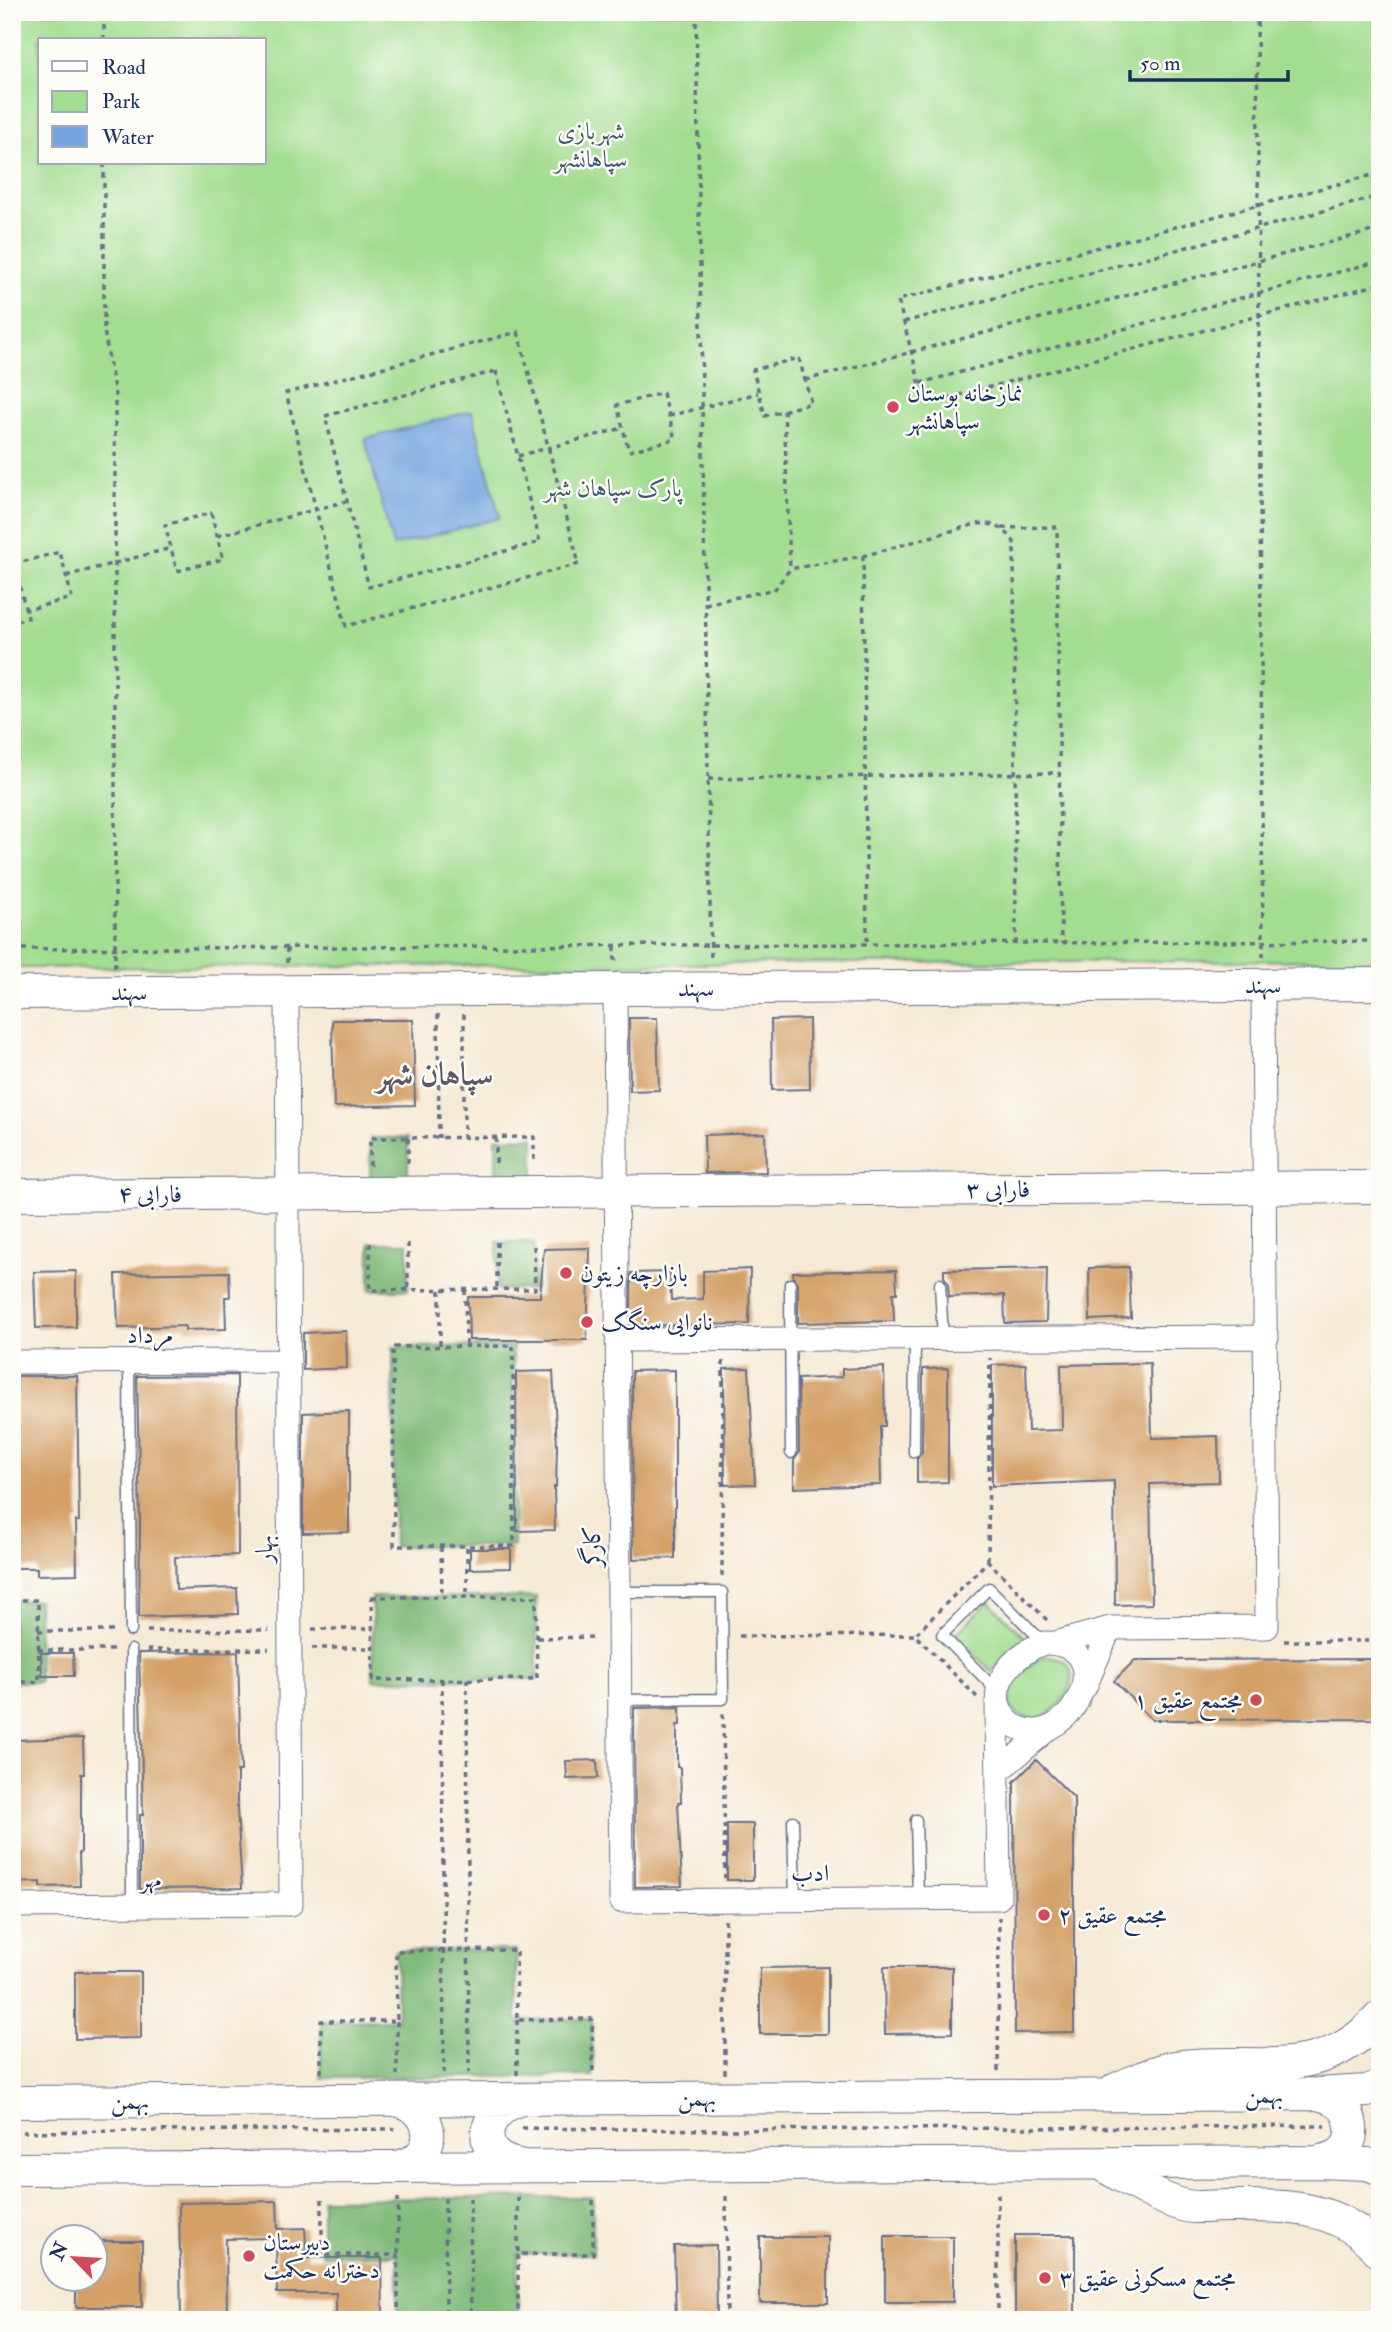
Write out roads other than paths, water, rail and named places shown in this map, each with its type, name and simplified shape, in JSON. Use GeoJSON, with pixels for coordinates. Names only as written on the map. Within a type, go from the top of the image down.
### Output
{"type":"FeatureCollection","features":[{"type":"Feature","properties":{"kind":"main road","name":"سهند"},"geometry":{"type":"LineString","coordinates":[[12,993],[1380,984]]}},
{"type":"Feature","properties":{"kind":"main road","name":"فارابی ۳"},"geometry":{"type":"LineString","coordinates":[[288,1194],[1380,1187]]}},
{"type":"Feature","properties":{"kind":"main road","name":"فارابی ۴"},"geometry":{"type":"LineString","coordinates":[[12,1195],[288,1194]]}},
{"type":"Feature","properties":{"kind":"main road"},"geometry":{"type":"LineString","coordinates":[[1099,2096],[1180,2066],[1266,2065],[1314,2059],[1339,2049],[1380,2017]]}},
{"type":"Feature","properties":{"kind":"main road","name":"بهمن"},"geometry":{"type":"LineString","coordinates":[[12,2102],[395,2089],[520,2088],[1099,2096],[1317,2094],[1367,2091],[1380,2086]]}},
{"type":"Feature","properties":{"kind":"main road"},"geometry":{"type":"LineString","coordinates":[[520,2088],[512,2101],[495,2114],[488,2128],[494,2152],[501,2158],[523,2166]]}},
{"type":"Feature","properties":{"kind":"main road"},"geometry":{"type":"LineString","coordinates":[[393,2167],[414,2162],[422,2155],[427,2145],[428,2128],[422,2114],[395,2089]]}},
{"type":"Feature","properties":{"kind":"main road"},"geometry":{"type":"LineString","coordinates":[[1317,2094],[1337,2101],[1345,2109],[1351,2126],[1350,2140],[1346,2148],[1339,2155],[1317,2162]]}},
{"type":"Feature","properties":{"kind":"main road"},"geometry":{"type":"LineString","coordinates":[[12,2169],[1317,2162],[1368,2164],[1380,2169]]}},
{"type":"Feature","properties":{"kind":"main road"},"geometry":{"type":"LineString","coordinates":[[1099,2163],[1149,2191],[1184,2206],[1276,2206],[1319,2212],[1357,2231],[1380,2252]]}},
{"type":"Feature","properties":{"kind":"street"},"geometry":{"type":"LineString","coordinates":[[998,1772],[997,1696],[1007,1670],[1024,1653],[1049,1643],[1110,1628],[1267,1627],[1263,985]]}},
{"type":"Feature","properties":{"kind":"street","name":"کارگر"},"geometry":{"type":"LineString","coordinates":[[615,989],[621,1901]]}},
{"type":"Feature","properties":{"kind":"street","name":"بهار"},"geometry":{"type":"LineString","coordinates":[[287,991],[291,1904]]}},
{"type":"Feature","properties":{"kind":"street"},"geometry":{"type":"LineString","coordinates":[[619,1340],[1267,1337]]}},
{"type":"Feature","properties":{"kind":"street","name":"مرداد"},"geometry":{"type":"LineString","coordinates":[[12,1362],[289,1361]]}},
{"type":"Feature","properties":{"kind":"street"},"geometry":{"type":"LineString","coordinates":[[998,1772],[1075,1704],[1081,1696],[1110,1628]]}},
{"type":"Feature","properties":{"kind":"street"},"geometry":{"type":"LineString","coordinates":[[1049,1643],[1075,1653],[1081,1662],[1085,1673],[1081,1696]]}},
{"type":"Feature","properties":{"kind":"street"},"geometry":{"type":"LineString","coordinates":[[997,1696],[1008,1721],[1017,1728],[1028,1731],[1050,1727]]}},
{"type":"Feature","properties":{"kind":"street","name":"ادب"},"geometry":{"type":"LineString","coordinates":[[621,1901],[999,1898],[998,1772]]}},
{"type":"Feature","properties":{"kind":"street","name":"مهر"},"geometry":{"type":"LineString","coordinates":[[12,1906],[291,1904]]}},
{"type":"Feature","properties":{"kind":"lane"},"geometry":{"type":"LineString","coordinates":[[790,1284],[791,1453]]}},
{"type":"Feature","properties":{"kind":"lane"},"geometry":{"type":"LineString","coordinates":[[940,1284],[943,1339]]}},
{"type":"Feature","properties":{"kind":"lane"},"geometry":{"type":"LineString","coordinates":[[914,1452],[915,1339]]}},
{"type":"Feature","properties":{"kind":"lane"},"geometry":{"type":"LineString","coordinates":[[129,1362],[131,1631]]}},
{"type":"Feature","properties":{"kind":"lane"},"geometry":{"type":"LineString","coordinates":[[997,1696],[942,1635],[979,1597],[989,1588],[1049,1643]]}},
{"type":"Feature","properties":{"kind":"lane"},"geometry":{"type":"LineString","coordinates":[[618,1592],[722,1592],[723,1636],[723,1699],[619,1700]]}},
{"type":"Feature","properties":{"kind":"lane"},"geometry":{"type":"LineString","coordinates":[[131,1650],[131,1905]]}},
{"type":"Feature","properties":{"kind":"lane"},"geometry":{"type":"LineString","coordinates":[[916,1820],[918,1898]]}},
{"type":"Feature","properties":{"kind":"lane"},"geometry":{"type":"LineString","coordinates":[[793,1821],[795,1899]]}},
{"type":"Feature","properties":{"kind":"water"},"geometry":{"type":"Polygon","coordinates":[[[472,411],[500,518],[393,546],[365,439],[472,411]]]}},
{"type":"Feature","properties":{"kind":"place","name":"نمازخانه بوستان سپاهانشهر"},"geometry":{"type":"Point","coordinates":[893,407]}},
{"type":"Feature","properties":{"kind":"place","name":"بازارچه زیتون"},"geometry":{"type":"Point","coordinates":[566,1273]}},
{"type":"Feature","properties":{"kind":"place","name":"نانوایی سنگک"},"geometry":{"type":"Point","coordinates":[587,1322]}},
{"type":"Feature","properties":{"kind":"place","name":"مجتمع عقیق ۱"},"geometry":{"type":"Point","coordinates":[1256,1700]}},
{"type":"Feature","properties":{"kind":"place","name":"مجتمع عقیق ۲"},"geometry":{"type":"Point","coordinates":[1044,1915]}},
{"type":"Feature","properties":{"kind":"place","name":"دبیرستان دخترانه حکمت"},"geometry":{"type":"Point","coordinates":[249,2256]}},
{"type":"Feature","properties":{"kind":"place","name":"مجتمع مسکونی عقیق ۳"},"geometry":{"type":"Point","coordinates":[1045,2278]}},
{"type":"Feature","properties":{"kind":"district","name":"سپاهان شهر"},"geometry":{"type":"Point","coordinates":[435,1075]}},
{"type":"Feature","properties":{"kind":"park label","name":"شهربازی سپاهانشهر"},"geometry":{"type":"Point","coordinates":[591,145]}},
{"type":"Feature","properties":{"kind":"park label","name":"پارک سپاهان شهر"},"geometry":{"type":"Point","coordinates":[613,488]}}]}
